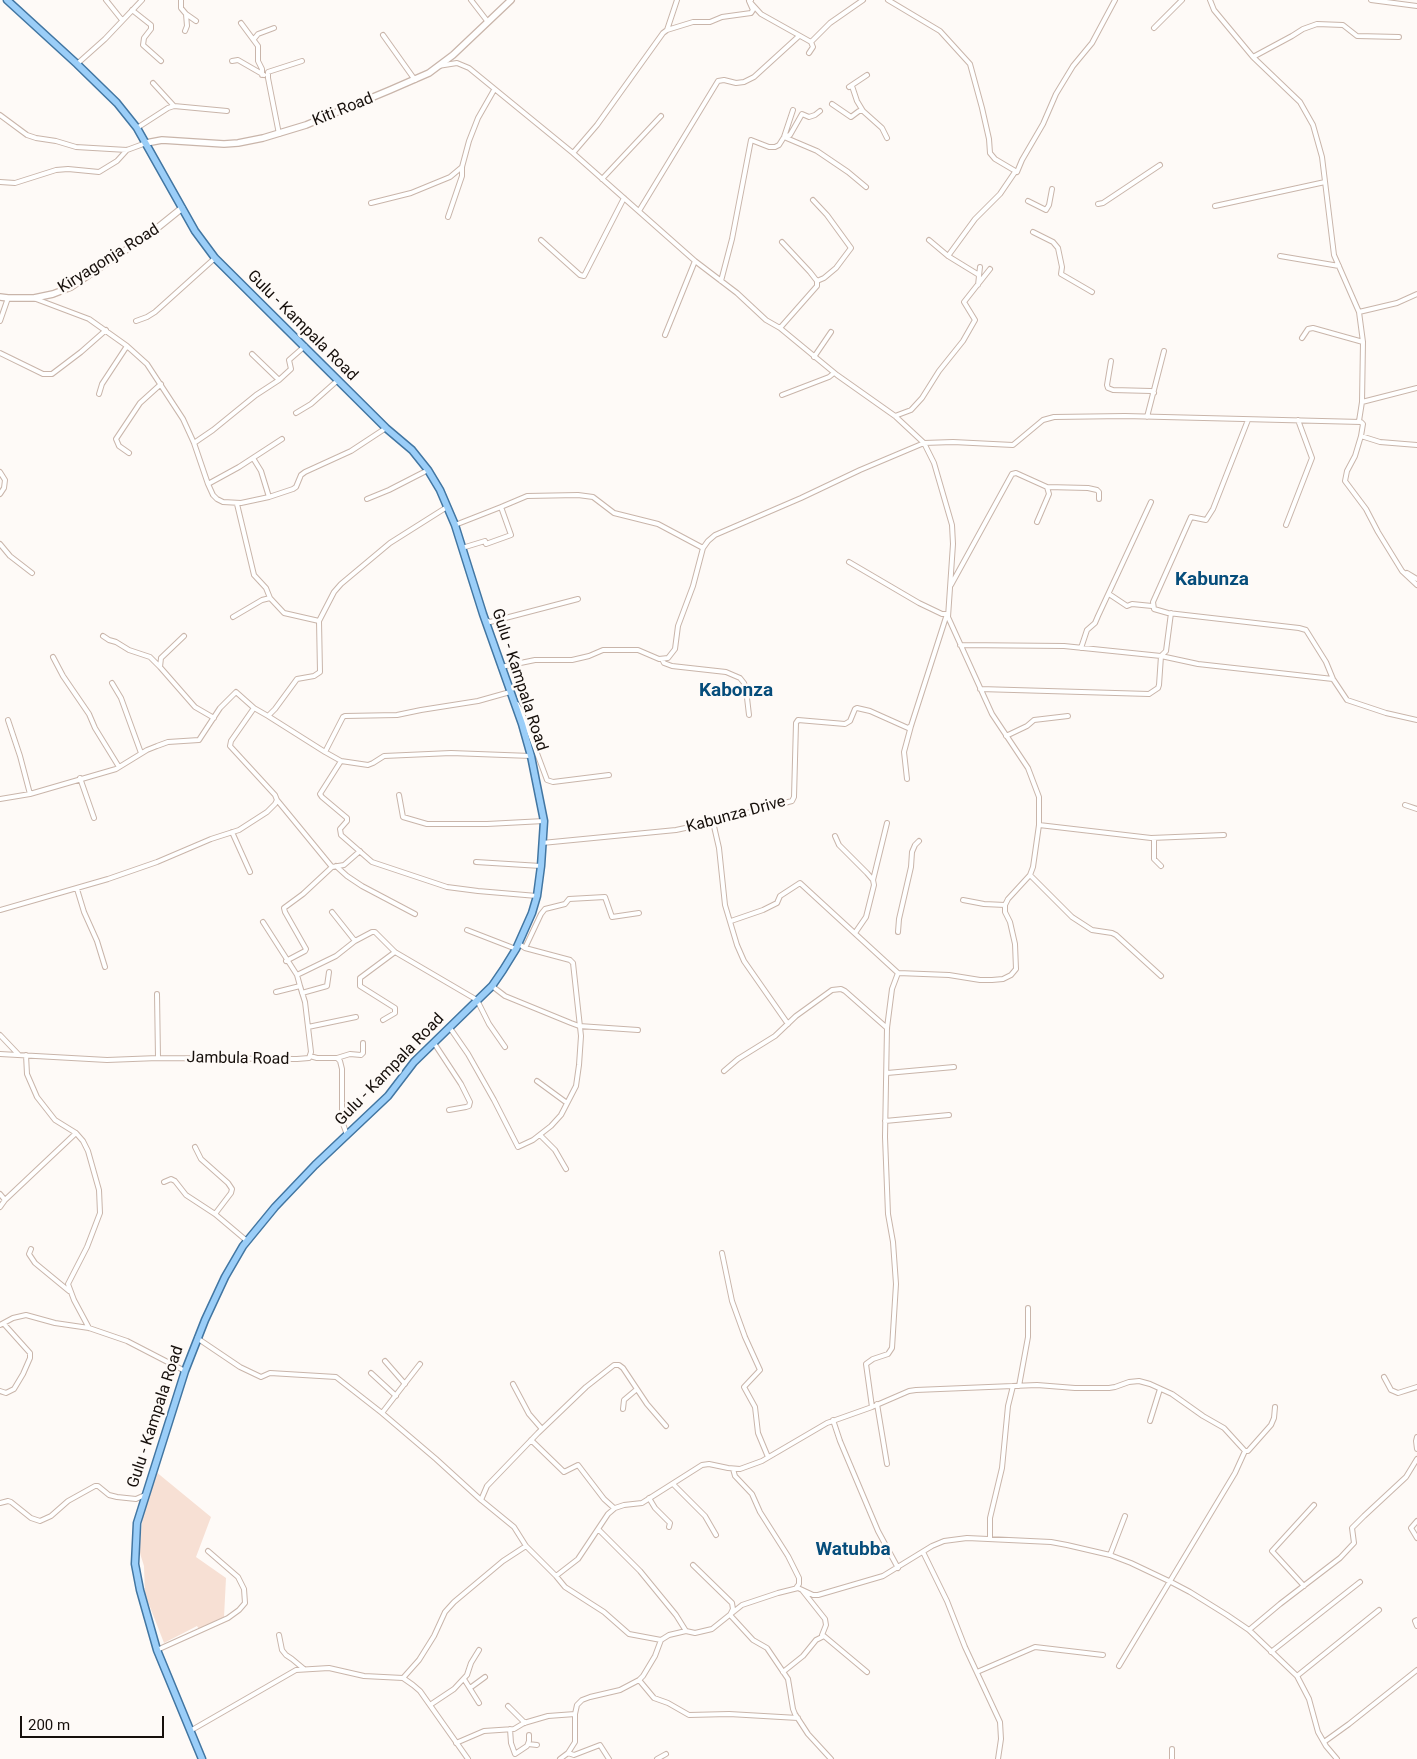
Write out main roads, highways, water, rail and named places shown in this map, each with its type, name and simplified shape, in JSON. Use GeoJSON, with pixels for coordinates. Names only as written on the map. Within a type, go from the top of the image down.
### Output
{"type":"FeatureCollection","features":[{"type":"Feature","properties":{"kind":"main road","name":"Gulu - Kampala Road"},"geometry":{"type":"LineString","coordinates":[[7,0],[77,64],[116,103],[137,128],[195,231],[215,258],[262,307],[305,346],[386,428],[412,450],[428,470],[440,490],[455,524],[484,619],[522,724],[531,756],[544,821],[537,896],[520,947],[492,986],[414,1062],[388,1096],[275,1207],[247,1241],[225,1277],[184,1371],[137,1523],[135,1564],[140,1590],[157,1650],[202,1759]]}},
{"type":"Feature","properties":{"kind":"district","name":"Kabunza"},"geometry":{"type":"Point","coordinates":[1212,580]}},
{"type":"Feature","properties":{"kind":"district","name":"Kabonza"},"geometry":{"type":"Point","coordinates":[736,691]}},
{"type":"Feature","properties":{"kind":"district","name":"Watubba"},"geometry":{"type":"Point","coordinates":[853,1550]}}]}
